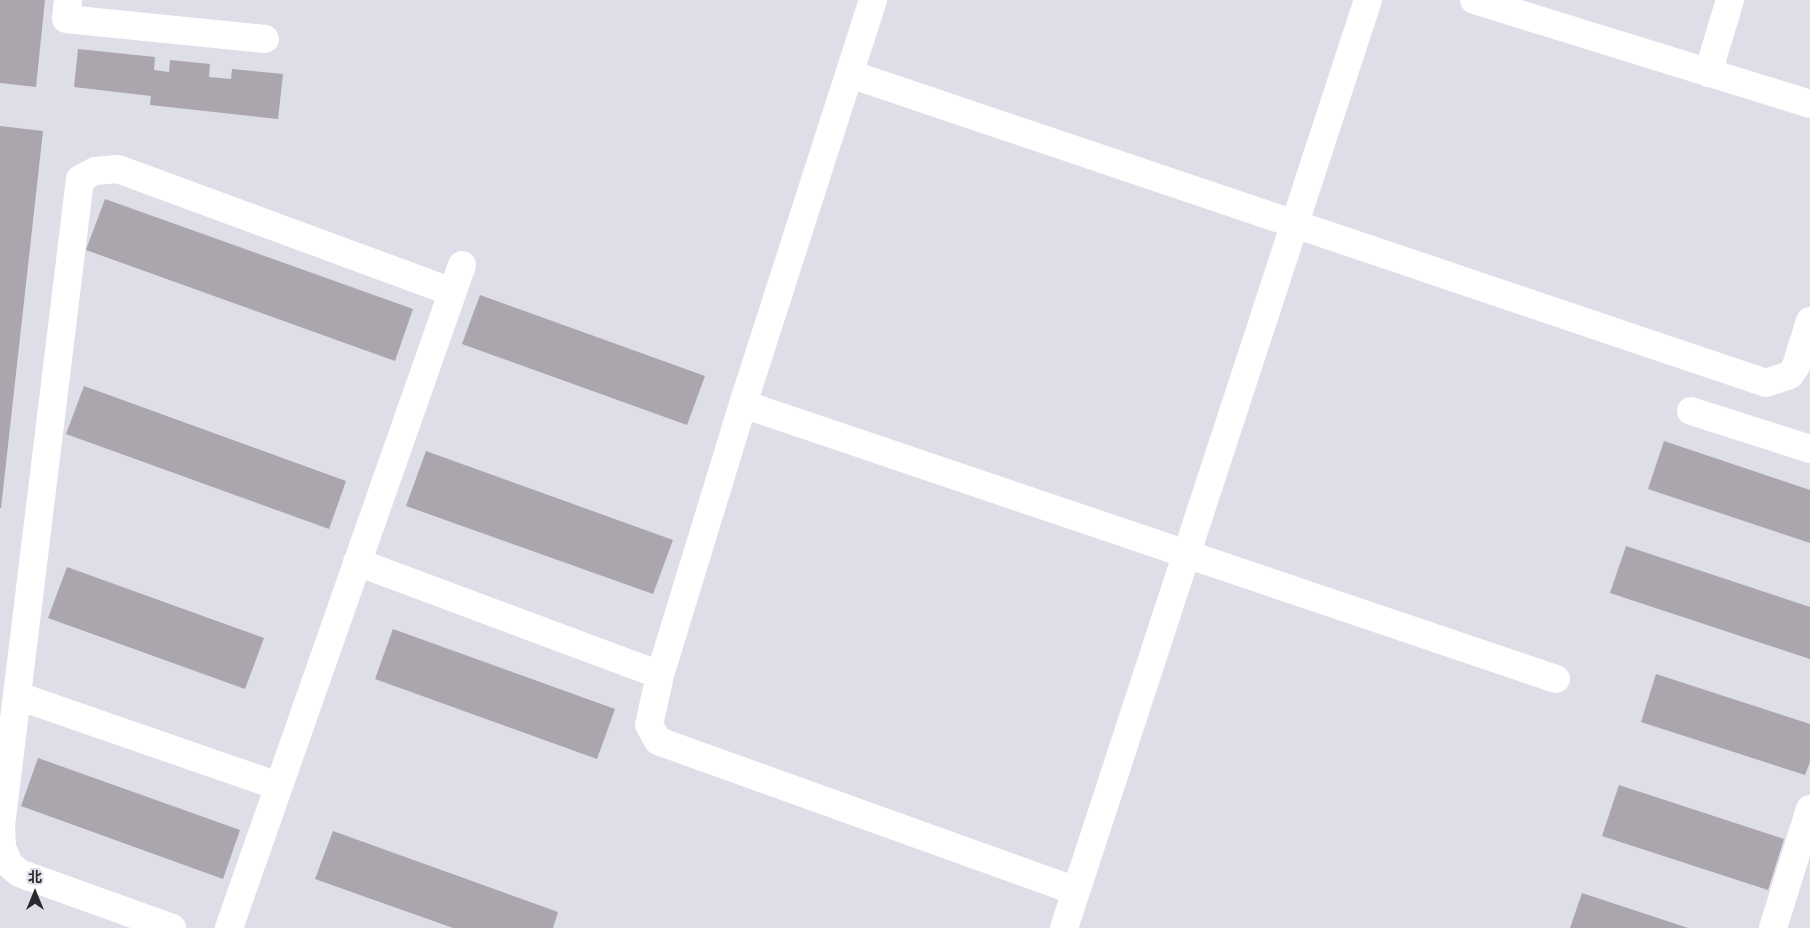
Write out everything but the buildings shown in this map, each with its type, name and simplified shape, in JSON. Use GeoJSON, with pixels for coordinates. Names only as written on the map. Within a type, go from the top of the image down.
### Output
{"type":"FeatureCollection","features":[{"type":"Feature","properties":{"kind":"street"},"geometry":{"type":"LineString","coordinates":[[68,0],[66,18],[265,40]]}},
{"type":"Feature","properties":{"kind":"street"},"geometry":{"type":"LineString","coordinates":[[873,0],[743,404],[660,675],[650,725],[658,741],[1076,891]]}},
{"type":"Feature","properties":{"kind":"street"},"geometry":{"type":"LineString","coordinates":[[1064,928],[1368,0]]}},
{"type":"Feature","properties":{"kind":"street"},"geometry":{"type":"LineString","coordinates":[[1474,0],[1810,104]]}},
{"type":"Feature","properties":{"kind":"street"},"geometry":{"type":"LineString","coordinates":[[1708,73],[1730,0]]}},
{"type":"Feature","properties":{"kind":"street"},"geometry":{"type":"LineString","coordinates":[[850,74],[1766,383],[1790,375],[1796,366],[1808,337]]}},
{"type":"Feature","properties":{"kind":"street"},"geometry":{"type":"LineString","coordinates":[[172,928],[19,873],[9,864],[2,846],[3,793],[18,696],[80,179],[95,171],[118,168],[452,292]]}},
{"type":"Feature","properties":{"kind":"street"},"geometry":{"type":"LineString","coordinates":[[229,928],[462,265]]}},
{"type":"Feature","properties":{"kind":"street"},"geometry":{"type":"LineString","coordinates":[[743,404],[1556,679]]}},
{"type":"Feature","properties":{"kind":"street"},"geometry":{"type":"LineString","coordinates":[[1691,411],[1810,449]]}},
{"type":"Feature","properties":{"kind":"street"},"geometry":{"type":"LineString","coordinates":[[357,562],[660,675]]}},
{"type":"Feature","properties":{"kind":"street"},"geometry":{"type":"LineString","coordinates":[[18,696],[278,786]]}},
{"type":"Feature","properties":{"kind":"street"},"geometry":{"type":"LineString","coordinates":[[1773,928],[1810,810]]}}]}
